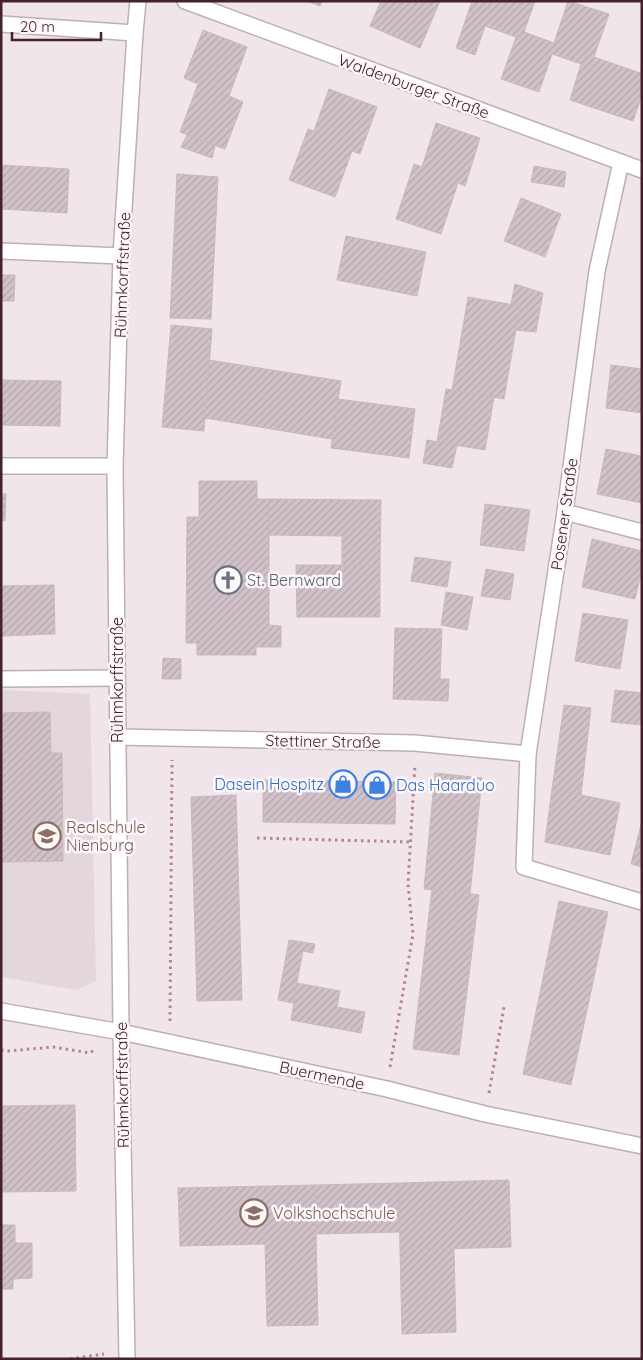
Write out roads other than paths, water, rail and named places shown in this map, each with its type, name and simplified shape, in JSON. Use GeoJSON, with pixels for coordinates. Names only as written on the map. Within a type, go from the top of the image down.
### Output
{"type":"FeatureCollection","features":[{"type":"Feature","properties":{"kind":"street","name":"Rühmkorffstraße"},"geometry":{"type":"LineString","coordinates":[[127,1355],[117,737],[115,466],[121,256],[138,1]]}},
{"type":"Feature","properties":{"kind":"street","name":"Waldenburger Straße"},"geometry":{"type":"LineString","coordinates":[[186,1],[642,170]]}},
{"type":"Feature","properties":{"kind":"street"},"geometry":{"type":"LineString","coordinates":[[1,24],[135,33]]}},
{"type":"Feature","properties":{"kind":"street","name":"Posener Straße"},"geometry":{"type":"LineString","coordinates":[[621,162],[597,271],[565,512],[528,754],[524,867],[642,902]]}},
{"type":"Feature","properties":{"kind":"street"},"geometry":{"type":"LineString","coordinates":[[1,251],[121,256]]}},
{"type":"Feature","properties":{"kind":"street"},"geometry":{"type":"LineString","coordinates":[[1,466],[115,466]]}},
{"type":"Feature","properties":{"kind":"street"},"geometry":{"type":"LineString","coordinates":[[565,512],[642,532]]}},
{"type":"Feature","properties":{"kind":"street"},"geometry":{"type":"LineString","coordinates":[[1,678],[117,678]]}},
{"type":"Feature","properties":{"kind":"street","name":"Stettiner Straße"},"geometry":{"type":"LineString","coordinates":[[117,737],[416,743],[528,754]]}},
{"type":"Feature","properties":{"kind":"street","name":"Buermende"},"geometry":{"type":"LineString","coordinates":[[1,1011],[121,1032],[386,1090],[485,1114],[642,1146]]}},
{"type":"Feature","properties":{"kind":"place","name":"St. Bernward"},"geometry":{"type":"Point","coordinates":[228,580]}},
{"type":"Feature","properties":{"kind":"place","name":"Dasein Hospitz"},"geometry":{"type":"Point","coordinates":[343,784]}},
{"type":"Feature","properties":{"kind":"place","name":"Das Haarduo"},"geometry":{"type":"Point","coordinates":[377,785]}},
{"type":"Feature","properties":{"kind":"place","name":"Realschule Nienburg"},"geometry":{"type":"Point","coordinates":[47,836]}},
{"type":"Feature","properties":{"kind":"place","name":"Volkshochschule"},"geometry":{"type":"Point","coordinates":[254,1213]}}]}
